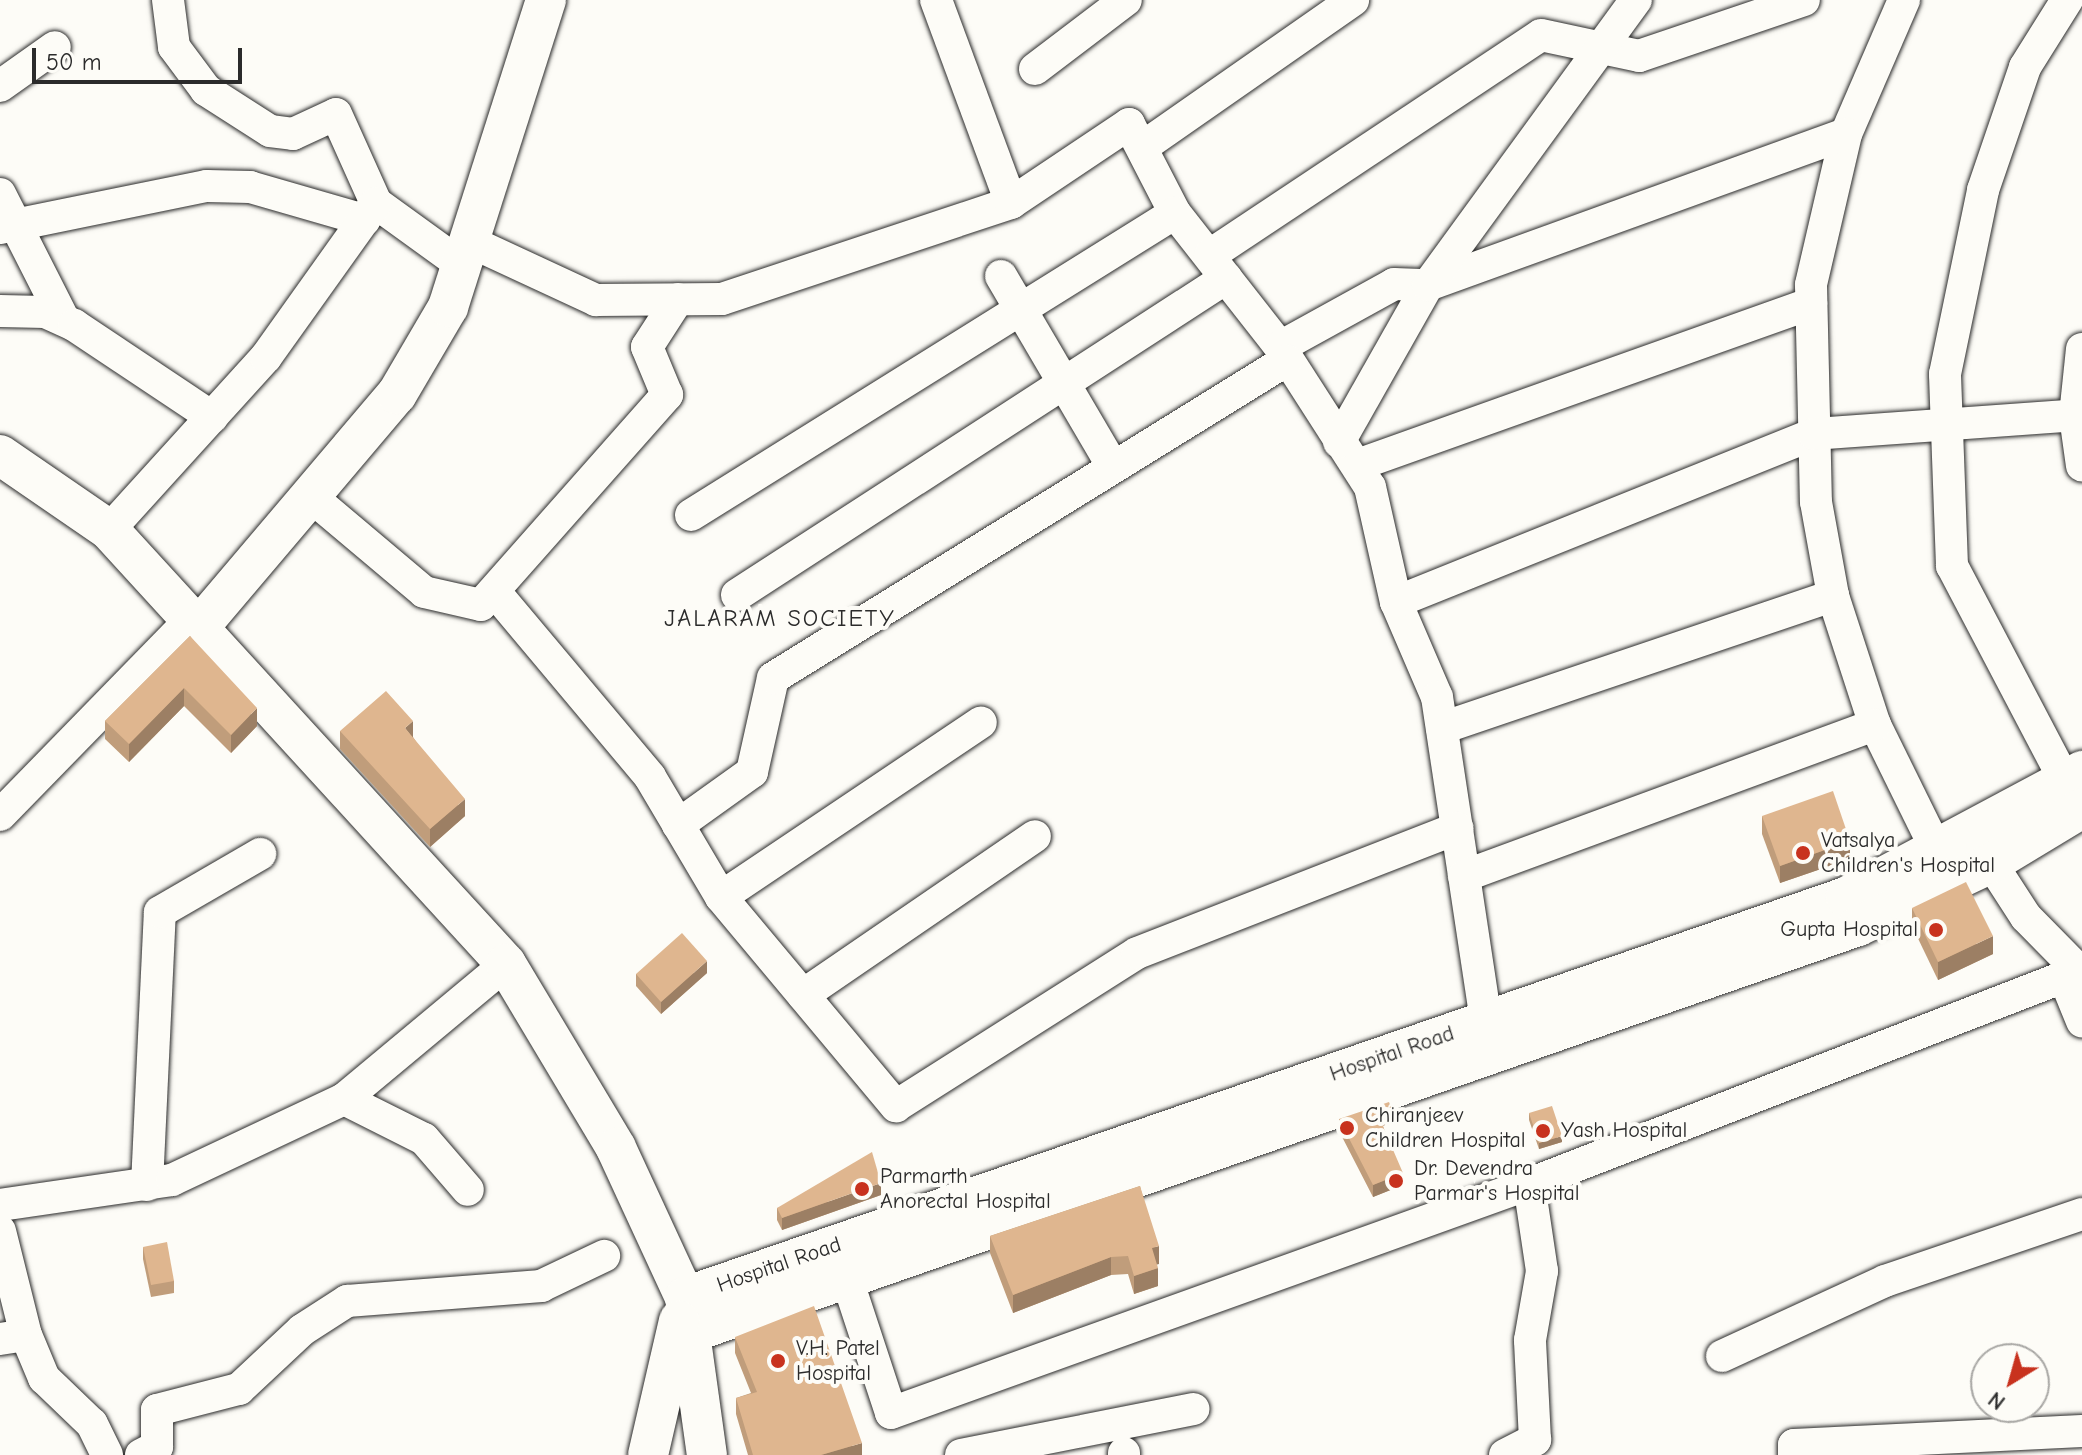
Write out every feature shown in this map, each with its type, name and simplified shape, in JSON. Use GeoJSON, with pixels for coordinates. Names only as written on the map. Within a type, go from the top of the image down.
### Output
{"type":"FeatureCollection","features":[{"type":"Feature","properties":{"kind":"street"},"geometry":{"type":"LineString","coordinates":[[0,815],[196,622],[397,394],[468,254],[546,0]]}},
{"type":"Feature","properties":{"kind":"street"},"geometry":{"type":"LineString","coordinates":[[936,0],[1011,203]]}},
{"type":"Feature","properties":{"kind":"street"},"geometry":{"type":"LineString","coordinates":[[1035,69],[1126,0]]}},
{"type":"Feature","properties":{"kind":"street"},"geometry":{"type":"LineString","coordinates":[[1144,146],[1353,0]]}},
{"type":"Feature","properties":{"kind":"street"},"geometry":{"type":"LineString","coordinates":[[1349,453],[1428,285],[1597,46],[1636,0]]}},
{"type":"Feature","properties":{"kind":"street"},"geometry":{"type":"LineString","coordinates":[[737,595],[1059,384],[1541,35],[1639,56],[1804,0]]}},
{"type":"Feature","properties":{"kind":"street"},"geometry":{"type":"LineString","coordinates":[[1904,0],[1846,134],[1811,303],[1816,502],[1833,596],[1875,725],[1938,853]]}},
{"type":"Feature","properties":{"kind":"street"},"geometry":{"type":"LineString","coordinates":[[2067,0],[2025,67],[1983,190],[1945,374],[1951,424],[1952,566],[2078,796]]}},
{"type":"Feature","properties":{"kind":"street"},"geometry":{"type":"LineString","coordinates":[[160,4],[174,47],[206,90],[270,131],[293,134],[336,114],[370,211]]}},
{"type":"Feature","properties":{"kind":"street"},"geometry":{"type":"LineString","coordinates":[[0,86],[55,47]]}},
{"type":"Feature","properties":{"kind":"street"},"geometry":{"type":"LineString","coordinates":[[9,227],[207,186],[250,187],[370,211],[468,254],[596,300],[722,299],[851,262],[1011,203],[1129,124],[1144,146],[1175,213],[1283,353],[1349,453],[1396,602],[1437,697],[1486,1022]]}},
{"type":"Feature","properties":{"kind":"street"},"geometry":{"type":"LineString","coordinates":[[678,825],[752,772],[773,678],[1113,467],[1283,353],[1394,284],[1428,285],[1846,134]]}},
{"type":"Feature","properties":{"kind":"street"},"geometry":{"type":"LineString","coordinates":[[0,194],[9,227],[64,320]]}},
{"type":"Feature","properties":{"kind":"street"},"geometry":{"type":"LineString","coordinates":[[109,530],[266,357],[370,211]]}},
{"type":"Feature","properties":{"kind":"street"},"geometry":{"type":"LineString","coordinates":[[691,515],[1175,213]]}},
{"type":"Feature","properties":{"kind":"street"},"geometry":{"type":"LineString","coordinates":[[1001,276],[1059,384],[1113,467]]}},
{"type":"Feature","properties":{"kind":"street"},"geometry":{"type":"LineString","coordinates":[[309,495],[424,592],[481,605],[667,395],[647,347],[678,299]]}},
{"type":"Feature","properties":{"kind":"street"},"geometry":{"type":"LineString","coordinates":[[1349,453],[1811,303]]}},
{"type":"Feature","properties":{"kind":"street"},"geometry":{"type":"LineString","coordinates":[[0,311],[45,312],[64,320],[212,417]]}},
{"type":"Feature","properties":{"kind":"street"},"geometry":{"type":"LineString","coordinates":[[2082,349],[2078,415],[2082,466]]}},
{"type":"Feature","properties":{"kind":"street"},"geometry":{"type":"LineString","coordinates":[[1396,602],[1814,434],[2078,415]]}},
{"type":"Feature","properties":{"kind":"street"},"geometry":{"type":"LineString","coordinates":[[0,455],[109,530],[506,964],[616,1148],[687,1315],[707,1455]]}},
{"type":"Feature","properties":{"kind":"street"},"geometry":{"type":"LineString","coordinates":[[495,592],[650,777],[721,897],[896,1106],[1137,953],[1457,828]]}},
{"type":"Feature","properties":{"kind":"street"},"geometry":{"type":"LineString","coordinates":[[1442,728],[1833,596]]}},
{"type":"Feature","properties":{"kind":"street"},"geometry":{"type":"LineString","coordinates":[[721,897],[981,722]]}},
{"type":"Feature","properties":{"kind":"street"},"geometry":{"type":"LineString","coordinates":[[1464,876],[1875,725]]}},
{"type":"Feature","properties":{"kind":"street","name":"Hospital Road"},"geometry":{"type":"LineString","coordinates":[[687,1315],[1486,1022],[1846,897],[1938,853],[2078,796]]}},
{"type":"Feature","properties":{"kind":"street","name":"Hospital Road"},"geometry":{"type":"LineString","coordinates":[[687,1315],[846,1276],[1858,926],[1991,863],[2078,796]]}},
{"type":"Feature","properties":{"kind":"street"},"geometry":{"type":"LineString","coordinates":[[803,995],[1035,836]]}},
{"type":"Feature","properties":{"kind":"street"},"geometry":{"type":"LineString","coordinates":[[147,1185],[160,912],[260,854]]}},
{"type":"Feature","properties":{"kind":"street"},"geometry":{"type":"LineString","coordinates":[[1991,863],[2026,917],[2075,974],[2082,1021]]}},
{"type":"Feature","properties":{"kind":"street"},"geometry":{"type":"LineString","coordinates":[[0,1205],[147,1185],[344,1099],[506,964]]}},
{"type":"Feature","properties":{"kind":"street"},"geometry":{"type":"LineString","coordinates":[[846,1276],[891,1413],[1529,1184],[2075,974]]}},
{"type":"Feature","properties":{"kind":"street"},"geometry":{"type":"LineString","coordinates":[[344,1099],[424,1139],[468,1190]]}},
{"type":"Feature","properties":{"kind":"street"},"geometry":{"type":"LineString","coordinates":[[1505,1455],[1535,1440],[1530,1340],[1542,1271],[1529,1184]]}},
{"type":"Feature","properties":{"kind":"street"},"geometry":{"type":"LineString","coordinates":[[1722,1356],[1885,1281],[2082,1214]]}},
{"type":"Feature","properties":{"kind":"street"},"geometry":{"type":"LineString","coordinates":[[0,1231],[13,1337],[44,1378],[92,1424],[107,1455]]}},
{"type":"Feature","properties":{"kind":"street"},"geometry":{"type":"LineString","coordinates":[[141,1455],[157,1447],[157,1410],[239,1389],[302,1330],[347,1301],[541,1286],[604,1256]]}},
{"type":"Feature","properties":{"kind":"street"},"geometry":{"type":"LineString","coordinates":[[648,1455],[687,1315]]}},
{"type":"Feature","properties":{"kind":"street"},"geometry":{"type":"LineString","coordinates":[[961,1455],[1193,1409]]}},
{"type":"Feature","properties":{"kind":"street"},"geometry":{"type":"LineString","coordinates":[[1794,1455],[1794,1445],[2082,1431]]}},
{"type":"Feature","properties":{"kind":"building"},"geometry":{"type":"Polygon","coordinates":[[[190,636],[257,708],[231,735],[184,688],[129,744],[105,721],[190,636]]]}},
{"type":"Feature","properties":{"kind":"building"},"geometry":{"type":"Polygon","coordinates":[[[386,691],[413,721],[405,728],[465,799],[430,829],[340,731],[386,691]]]}},
{"type":"Feature","properties":{"kind":"building"},"geometry":{"type":"Polygon","coordinates":[[[1833,791],[1850,841],[1780,866],[1762,816],[1833,791]]]}},
{"type":"Feature","properties":{"kind":"building"},"geometry":{"type":"Polygon","coordinates":[[[1966,882],[1993,936],[1938,962],[1912,908],[1966,882]]]}},
{"type":"Feature","properties":{"kind":"building"},"geometry":{"type":"Polygon","coordinates":[[[682,933],[707,961],[661,1002],[636,974],[682,933]]]}},
{"type":"Feature","properties":{"kind":"building"},"geometry":{"type":"Polygon","coordinates":[[[1389,1102],[1392,1110],[1378,1115],[1403,1173],[1373,1185],[1339,1119],[1389,1102]]]}},
{"type":"Feature","properties":{"kind":"building"},"geometry":{"type":"Polygon","coordinates":[[[1552,1106],[1562,1136],[1539,1143],[1529,1113],[1552,1106]]]}},
{"type":"Feature","properties":{"kind":"building"},"geometry":{"type":"Polygon","coordinates":[[[872,1152],[881,1183],[782,1218],[777,1208],[872,1152]]]}},
{"type":"Feature","properties":{"kind":"building"},"geometry":{"type":"Polygon","coordinates":[[[1140,1186],[1159,1246],[1152,1248],[1158,1268],[1134,1276],[1128,1256],[1111,1257],[1013,1295],[990,1236],[1140,1186]]]}},
{"type":"Feature","properties":{"kind":"building"},"geometry":{"type":"Polygon","coordinates":[[[167,1242],[174,1281],[151,1285],[143,1247],[167,1242]]]}},
{"type":"Feature","properties":{"kind":"building"},"geometry":{"type":"Polygon","coordinates":[[[814,1306],[862,1443],[821,1455],[753,1455],[736,1398],[757,1392],[735,1337],[814,1306]]]}},
{"type":"Feature","properties":{"kind":"place","name":"Vatsalya Children's Hospital"},"geometry":{"type":"Point","coordinates":[1803,853]}},
{"type":"Feature","properties":{"kind":"place","name":"Gupta Hospital"},"geometry":{"type":"Point","coordinates":[1936,930]}},
{"type":"Feature","properties":{"kind":"place","name":"Chiranjeev Children Hospital"},"geometry":{"type":"Point","coordinates":[1347,1128]}},
{"type":"Feature","properties":{"kind":"place","name":"Yash Hospital"},"geometry":{"type":"Point","coordinates":[1543,1131]}},
{"type":"Feature","properties":{"kind":"place","name":"Dr. Devendra Parmar's Hospital"},"geometry":{"type":"Point","coordinates":[1396,1181]}},
{"type":"Feature","properties":{"kind":"place","name":"Parmarth Anorectal Hospital"},"geometry":{"type":"Point","coordinates":[862,1189]}},
{"type":"Feature","properties":{"kind":"place","name":"V.H. Patel Hospital"},"geometry":{"type":"Point","coordinates":[778,1361]}},
{"type":"Feature","properties":{"kind":"district","name":"JALARAM SOCIETY"},"geometry":{"type":"Point","coordinates":[780,619]}}]}
